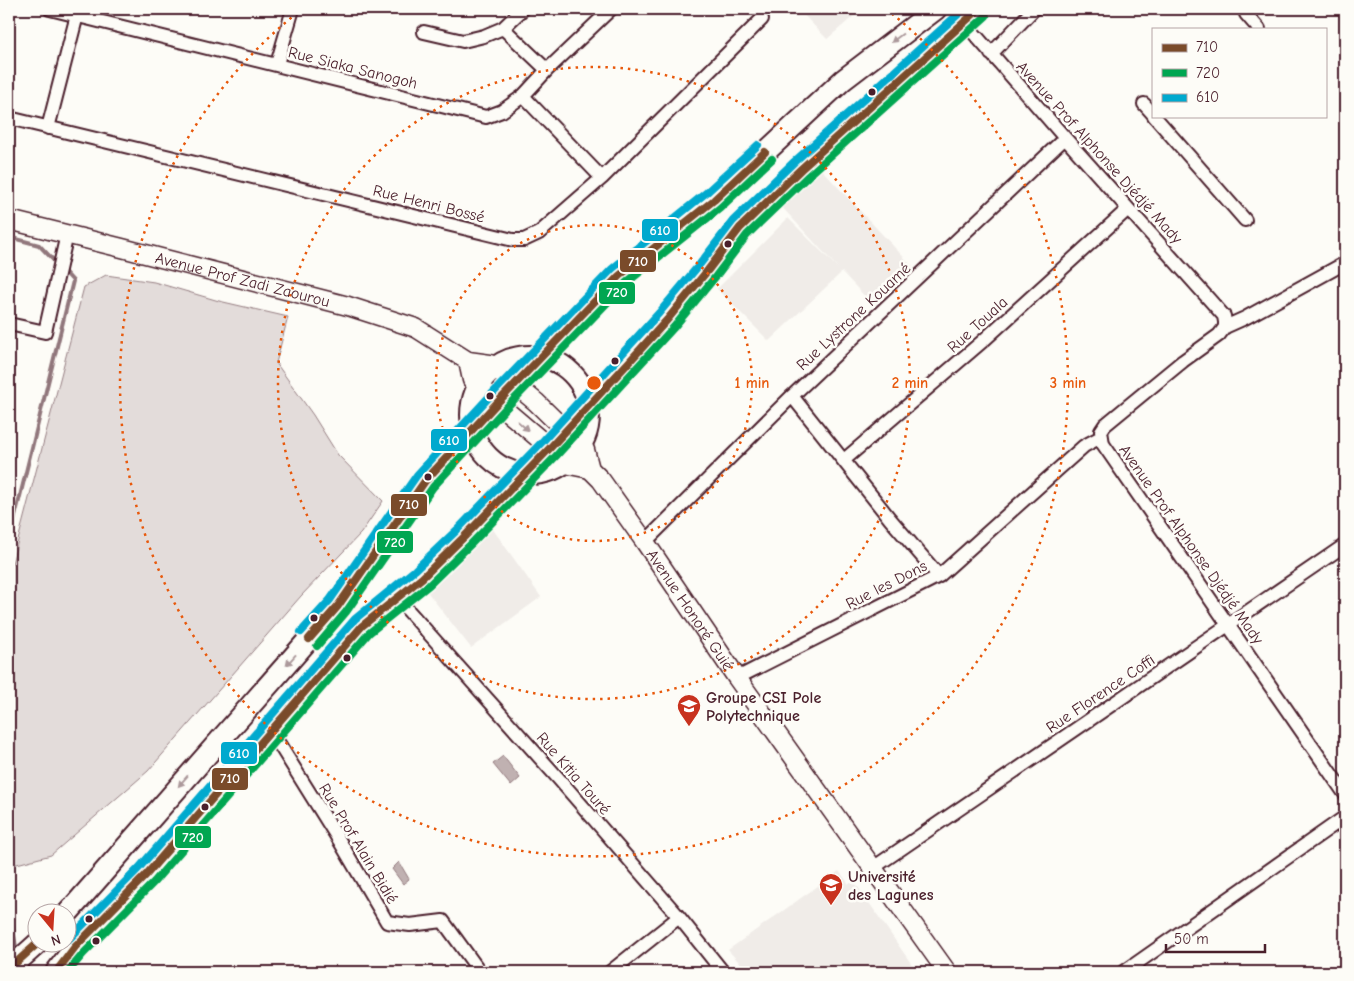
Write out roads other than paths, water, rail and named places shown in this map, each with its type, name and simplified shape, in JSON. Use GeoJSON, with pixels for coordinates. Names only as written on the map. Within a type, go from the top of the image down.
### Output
{"type":"FeatureCollection","features":[{"type":"Feature","properties":{"kind":"main road"},"geometry":{"type":"LineString","coordinates":[[76,904],[338,606],[426,482],[514,385],[619,276],[714,200],[842,80],[936,9]]}},
{"type":"Feature","properties":{"kind":"main road"},"geometry":{"type":"LineString","coordinates":[[56,972],[75,948],[146,875],[362,626],[422,578],[490,511],[589,406],[667,320],[740,228],[865,110],[980,9]]}},
{"type":"Feature","properties":{"kind":"main road","name":"Avenue Prof Zadi Zaourou"},"geometry":{"type":"LineString","coordinates":[[9,220],[348,306],[416,328],[468,361]]}},
{"type":"Feature","properties":{"kind":"main road"},"geometry":{"type":"LineString","coordinates":[[526,356],[541,357],[560,364],[574,375],[584,389],[589,406],[590,424],[582,446],[566,462],[545,473],[524,475],[501,467],[483,452],[472,430],[471,409],[478,386],[494,368],[515,358],[526,356]]}},
{"type":"Feature","properties":{"kind":"main road"},"geometry":{"type":"LineString","coordinates":[[494,368],[490,364],[468,361],[472,380],[497,403],[570,465],[590,469]]}},
{"type":"Feature","properties":{"kind":"main road","name":"Avenue Honoré Guié"},"geometry":{"type":"LineString","coordinates":[[494,368],[536,402],[582,446],[585,450],[590,469],[601,480],[737,678],[947,972]]}},
{"type":"Feature","properties":{"kind":"main road"},"geometry":{"type":"LineString","coordinates":[[11,962],[28,950]]}},
{"type":"Feature","properties":{"kind":"street","name":"Rue Siaka Sanogoh"},"geometry":{"type":"LineString","coordinates":[[50,9],[486,117],[502,111],[523,96],[547,70],[611,9]]}},
{"type":"Feature","properties":{"kind":"street"},"geometry":{"type":"LineString","coordinates":[[277,64],[293,9]]}},
{"type":"Feature","properties":{"kind":"street"},"geometry":{"type":"LineString","coordinates":[[424,32],[464,41],[484,36],[503,28],[523,9]]}},
{"type":"Feature","properties":{"kind":"street"},"geometry":{"type":"LineString","coordinates":[[991,54],[1034,9]]}},
{"type":"Feature","properties":{"kind":"street"},"geometry":{"type":"LineString","coordinates":[[1246,14],[1258,28]]}},
{"type":"Feature","properties":{"kind":"street"},"geometry":{"type":"LineString","coordinates":[[48,128],[77,15]]}},
{"type":"Feature","properties":{"kind":"street","name":"Rue Henri Bossé"},"geometry":{"type":"LineString","coordinates":[[9,118],[513,240],[524,240],[539,233],[602,178],[762,18]]}},
{"type":"Feature","properties":{"kind":"street","name":"Avenue Prof Alphonse Djédjé Mady"},"geometry":{"type":"LineString","coordinates":[[964,22],[1224,316],[1225,327],[1219,335],[1183,361],[1105,425],[1101,431],[1102,444],[1345,794]]}},
{"type":"Feature","properties":{"kind":"street"},"geometry":{"type":"LineString","coordinates":[[503,28],[547,70]]}},
{"type":"Feature","properties":{"kind":"street"},"geometry":{"type":"LineString","coordinates":[[523,96],[602,178]]}},
{"type":"Feature","properties":{"kind":"street"},"geometry":{"type":"LineString","coordinates":[[1144,104],[1152,113]]}},
{"type":"Feature","properties":{"kind":"street"},"geometry":{"type":"LineString","coordinates":[[1157,118],[1245,220]]}},
{"type":"Feature","properties":{"kind":"street","name":"Rue Lystrone Kouamé"},"geometry":{"type":"LineString","coordinates":[[645,542],[792,396],[1065,138]]}},
{"type":"Feature","properties":{"kind":"street","name":"Rue Touala"},"geometry":{"type":"LineString","coordinates":[[844,460],[984,340],[1128,209]]}},
{"type":"Feature","properties":{"kind":"street"},"geometry":{"type":"LineString","coordinates":[[9,324],[45,332],[67,234]]}},
{"type":"Feature","properties":{"kind":"street"},"geometry":{"type":"LineString","coordinates":[[1225,327],[1345,263]]}},
{"type":"Feature","properties":{"kind":"street"},"geometry":{"type":"LineString","coordinates":[[792,396],[890,519],[939,576]]}},
{"type":"Feature","properties":{"kind":"street","name":"Rue les Dons"},"geometry":{"type":"LineString","coordinates":[[737,678],[939,576],[1084,446],[1101,437]]}},
{"type":"Feature","properties":{"kind":"street","name":"Rue Florence Coffi"},"geometry":{"type":"LineString","coordinates":[[873,868],[1345,545]]}},
{"type":"Feature","properties":{"kind":"street","name":"Rue Kitia Touré"},"geometry":{"type":"LineString","coordinates":[[397,598],[552,771],[679,917],[723,972]]}},
{"type":"Feature","properties":{"kind":"street","name":"Rue Prof Alain Bidié"},"geometry":{"type":"LineString","coordinates":[[271,731],[339,840],[387,922],[410,925],[443,921],[480,972]]}},
{"type":"Feature","properties":{"kind":"street"},"geometry":{"type":"LineString","coordinates":[[1124,972],[1345,817]]}},
{"type":"Feature","properties":{"kind":"street"},"geometry":{"type":"LineString","coordinates":[[610,972],[679,917]]}},
{"type":"Feature","properties":{"kind":"waterway"},"geometry":{"type":"LineString","coordinates":[[9,237],[39,245],[58,265]]}},
{"type":"Feature","properties":{"kind":"waterway"},"geometry":{"type":"LineString","coordinates":[[9,541],[73,281],[63,270]]}},
{"type":"Feature","properties":{"kind":"waterway"},"geometry":{"type":"LineString","coordinates":[[9,905],[17,953]]}},
{"type":"Feature","properties":{"kind":"place","name":"Groupe CSI Pole Polytechnique"},"geometry":{"type":"Point","coordinates":[689,727]}},
{"type":"Feature","properties":{"kind":"place","name":"Université des Lagunes"},"geometry":{"type":"Point","coordinates":[831,906]}}]}
